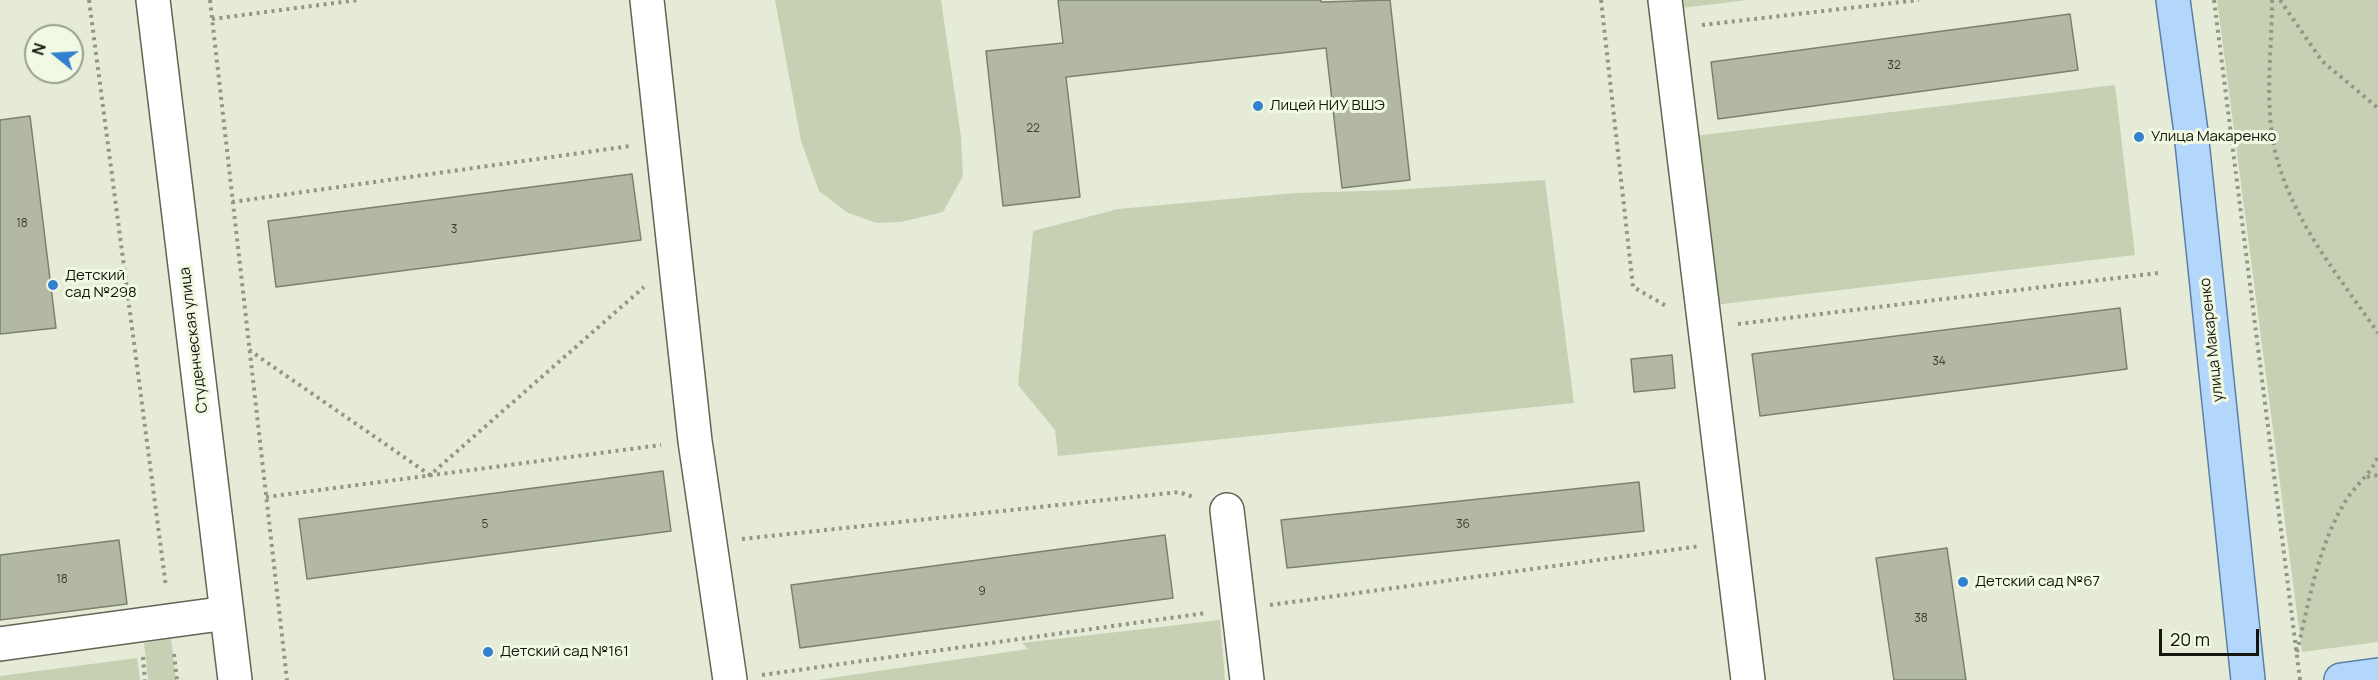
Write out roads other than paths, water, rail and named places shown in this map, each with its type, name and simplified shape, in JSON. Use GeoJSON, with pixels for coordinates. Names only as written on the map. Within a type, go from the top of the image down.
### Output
{"type":"FeatureCollection","features":[{"type":"Feature","properties":{"kind":"main road","name":"улица Макаренко"},"geometry":{"type":"LineString","coordinates":[[2173,0],[2191,132],[2248,680]]}},
{"type":"Feature","properties":{"kind":"main road"},"geometry":{"type":"LineString","coordinates":[[2341,680],[2378,675]]}},
{"type":"Feature","properties":{"kind":"street","name":"Студенческая улица"},"geometry":{"type":"LineString","coordinates":[[153,0],[235,680]]}},
{"type":"Feature","properties":{"kind":"street"},"geometry":{"type":"LineString","coordinates":[[647,0],[695,441],[730,680]]}},
{"type":"Feature","properties":{"kind":"street"},"geometry":{"type":"LineString","coordinates":[[1666,15],[1748,680]]}},
{"type":"Feature","properties":{"kind":"street"},"geometry":{"type":"LineString","coordinates":[[1227,510],[1247,680]]}},
{"type":"Feature","properties":{"kind":"street"},"geometry":{"type":"LineString","coordinates":[[0,644],[227,613]]}},
{"type":"Feature","properties":{"kind":"place","name":"Лицей НИУ ВШЭ"},"geometry":{"type":"Point","coordinates":[1258,106]}},
{"type":"Feature","properties":{"kind":"place","name":"Улица Макаренко"},"geometry":{"type":"Point","coordinates":[2139,137]}},
{"type":"Feature","properties":{"kind":"place","name":"Детский сад №298"},"geometry":{"type":"Point","coordinates":[53,285]}},
{"type":"Feature","properties":{"kind":"place","name":"Детский сад №67"},"geometry":{"type":"Point","coordinates":[1963,582]}},
{"type":"Feature","properties":{"kind":"place","name":"Детский сад №161"},"geometry":{"type":"Point","coordinates":[488,652]}}]}
